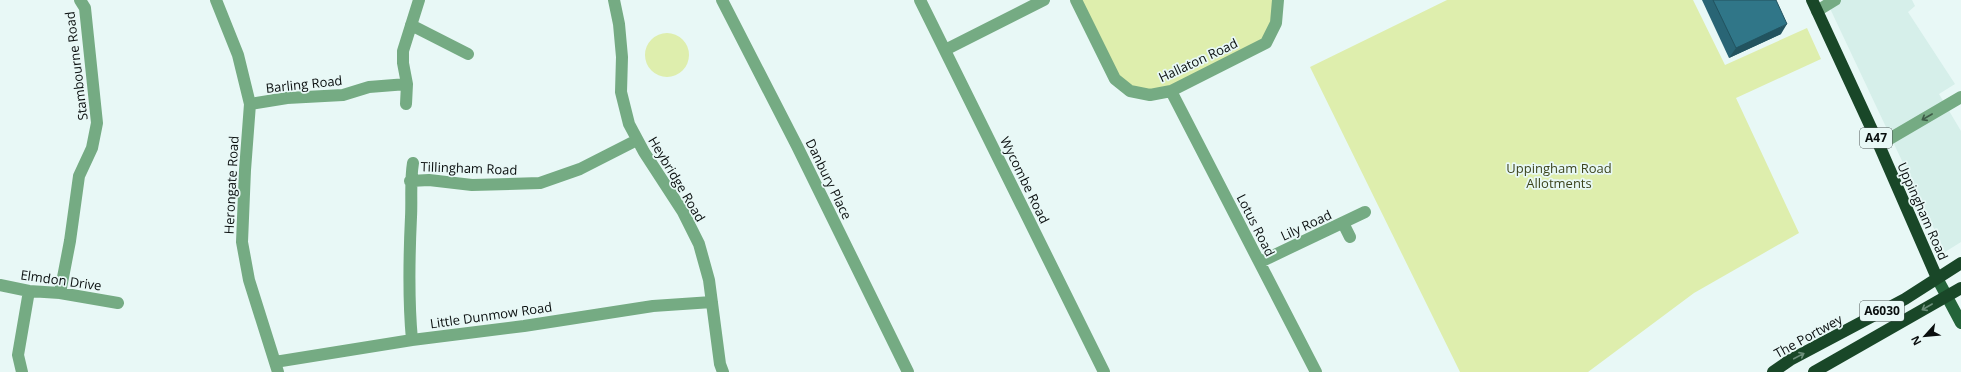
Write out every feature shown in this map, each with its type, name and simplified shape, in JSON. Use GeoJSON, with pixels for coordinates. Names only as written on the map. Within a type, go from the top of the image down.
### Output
{"type":"FeatureCollection","features":[{"type":"Feature","properties":{"kind":"highway","name":"Uppingham Road"},"geometry":{"type":"LineString","coordinates":[[1814,5],[1879,145],[1937,278]]}},
{"type":"Feature","properties":{"kind":"highway","name":"The Portwey"},"geometry":{"type":"LineString","coordinates":[[1772,372],[1790,360],[1905,299],[1961,263]]}},
{"type":"Feature","properties":{"kind":"highway"},"geometry":{"type":"LineString","coordinates":[[1814,372],[1961,288]]}},
{"type":"Feature","properties":{"kind":"main road","name":"Uppingham Road"},"geometry":{"type":"LineString","coordinates":[[1937,278],[1961,322]]}},
{"type":"Feature","properties":{"kind":"street","name":"Stambourne Road"},"geometry":{"type":"LineString","coordinates":[[60,293],[70,241],[79,176],[92,148],[98,123],[86,14],[85,8],[80,0]]}},
{"type":"Feature","properties":{"kind":"street","name":"Herongate Road"},"geometry":{"type":"LineString","coordinates":[[216,0],[238,55],[250,104],[242,242],[249,280],[276,367]]}},
{"type":"Feature","properties":{"kind":"street"},"geometry":{"type":"LineString","coordinates":[[406,104],[407,84],[403,63],[403,51],[420,0]]}},
{"type":"Feature","properties":{"kind":"street","name":"Heybridge Road"},"geometry":{"type":"LineString","coordinates":[[614,0],[619,24],[622,57],[621,92],[629,124],[637,140],[684,212],[699,244],[709,280],[720,364],[723,372]]}},
{"type":"Feature","properties":{"kind":"street","name":"Danbury Place"},"geometry":{"type":"LineString","coordinates":[[722,0],[797,146],[908,372]]}},
{"type":"Feature","properties":{"kind":"street","name":"Wycombe Road"},"geometry":{"type":"LineString","coordinates":[[920,0],[1104,372]]}},
{"type":"Feature","properties":{"kind":"street"},"geometry":{"type":"LineString","coordinates":[[945,50],[1044,0]]}},
{"type":"Feature","properties":{"kind":"street","name":"Hallaton Road"},"geometry":{"type":"LineString","coordinates":[[1076,0],[1115,79],[1130,91],[1150,96],[1171,90],[1266,43],[1276,23],[1278,0]]}},
{"type":"Feature","properties":{"kind":"street"},"geometry":{"type":"LineString","coordinates":[[1814,5],[1835,0]]}},
{"type":"Feature","properties":{"kind":"street"},"geometry":{"type":"LineString","coordinates":[[411,25],[468,54]]}},
{"type":"Feature","properties":{"kind":"street","name":"Barling Road"},"geometry":{"type":"LineString","coordinates":[[250,104],[287,98],[343,95],[369,87],[407,84]]}},
{"type":"Feature","properties":{"kind":"street","name":"Lotus Road"},"geometry":{"type":"LineString","coordinates":[[1171,90],[1316,372]]}},
{"type":"Feature","properties":{"kind":"street"},"geometry":{"type":"LineString","coordinates":[[1879,145],[1961,97]]}},
{"type":"Feature","properties":{"kind":"street","name":"Tillingham Road"},"geometry":{"type":"LineString","coordinates":[[410,181],[429,180],[472,185],[540,183],[580,169],[637,140]]}},
{"type":"Feature","properties":{"kind":"street","name":"Tillingham Road"},"geometry":{"type":"LineString","coordinates":[[412,163],[410,181],[411,210],[408,283],[412,340]]}},
{"type":"Feature","properties":{"kind":"street","name":"Lily Road"},"geometry":{"type":"LineString","coordinates":[[1260,262],[1365,212]]}},
{"type":"Feature","properties":{"kind":"street","name":"Lily Road"},"geometry":{"type":"LineString","coordinates":[[1343,223],[1350,237]]}},
{"type":"Feature","properties":{"kind":"street","name":"Elmdon Drive"},"geometry":{"type":"LineString","coordinates":[[0,285],[29,291],[60,293],[118,303]]}},
{"type":"Feature","properties":{"kind":"street"},"geometry":{"type":"LineString","coordinates":[[22,372],[18,355],[29,291]]}},
{"type":"Feature","properties":{"kind":"street","name":"Little Dunmow Road"},"geometry":{"type":"LineString","coordinates":[[276,367],[412,340],[524,326],[653,306],[712,302]]}},
{"type":"Feature","properties":{"kind":"shaded area"},"geometry":{"type":"Polygon","coordinates":[[[1826,0],[1912,0],[1915,6],[1908,12],[1955,84],[1939,94],[1961,131],[1961,242],[1945,252],[1826,0]]]}},
{"type":"Feature","properties":{"kind":"green space"},"geometry":{"type":"Polygon","coordinates":[[[1081,0],[1273,0],[1272,23],[1263,39],[1170,86],[1150,91],[1131,87],[1119,76],[1081,0]]]}},
{"type":"Feature","properties":{"kind":"green space","name":"Uppingham Road Allotments"},"geometry":{"type":"Polygon","coordinates":[[[1447,0],[1693,0],[1725,65],[1807,28],[1821,59],[1736,98],[1799,233],[1694,293],[1588,372],[1460,372],[1310,67],[1447,0]]]}},
{"type":"Feature","properties":{"kind":"green space"},"geometry":{"type":"Polygon","coordinates":[[[671,33],[676,34],[683,39],[688,46],[688,64],[683,71],[676,76],[663,77],[658,76],[651,71],[646,64],[645,51],[646,46],[651,39],[658,34],[671,33]]]}},
{"type":"Feature","properties":{"kind":"building"},"geometry":{"type":"Polygon","coordinates":[[[1713,0],[1776,0],[1787,24],[1736,48],[1713,0]]]}}]}
